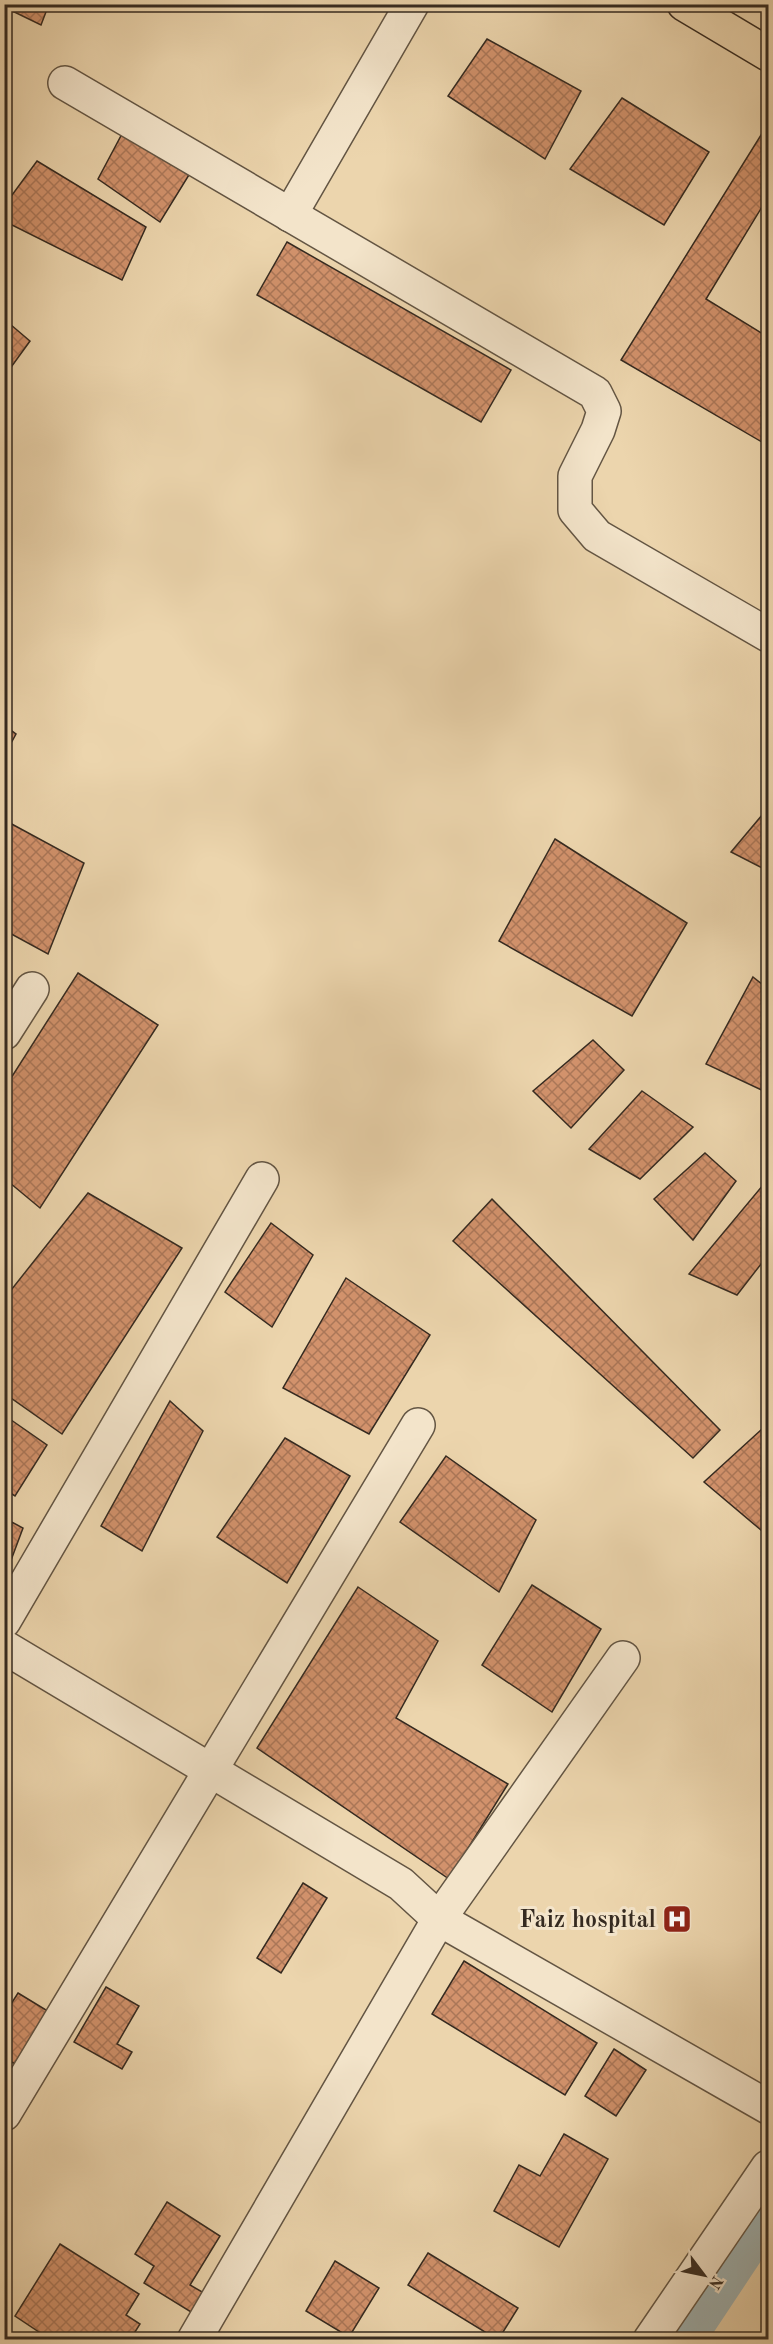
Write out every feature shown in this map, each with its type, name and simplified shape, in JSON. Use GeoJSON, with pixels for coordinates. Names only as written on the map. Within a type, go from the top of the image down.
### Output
{"type":"FeatureCollection","features":[{"type":"Feature","properties":{"kind":"main road"},"geometry":{"type":"LineString","coordinates":[[684,4],[768,54]]}},
{"type":"Feature","properties":{"kind":"street"},"geometry":{"type":"LineString","coordinates":[[290,215],[412,4]]}},
{"type":"Feature","properties":{"kind":"street"},"geometry":{"type":"LineString","coordinates":[[65,83],[595,393],[604,411],[598,430],[575,476],[574,510],[597,536],[768,635]]}},
{"type":"Feature","properties":{"kind":"street"},"geometry":{"type":"LineString","coordinates":[[4,1033],[32,989]]}},
{"type":"Feature","properties":{"kind":"street"},"geometry":{"type":"LineString","coordinates":[[4,1621],[262,1179]]}},
{"type":"Feature","properties":{"kind":"street"},"geometry":{"type":"LineString","coordinates":[[4,2114],[418,1425]]}},
{"type":"Feature","properties":{"kind":"street"},"geometry":{"type":"LineString","coordinates":[[4,1647],[401,1884],[439,1919],[768,2107]]}},
{"type":"Feature","properties":{"kind":"street"},"geometry":{"type":"LineString","coordinates":[[194,2340],[439,1919],[623,1658]]}},
{"type":"Feature","properties":{"kind":"street"},"geometry":{"type":"LineString","coordinates":[[650,2340],[768,2167]]}},
{"type":"Feature","properties":{"kind":"building"},"geometry":{"type":"Polygon","coordinates":[[[4,4],[49,4],[41,25],[4,7],[4,4]]]}},
{"type":"Feature","properties":{"kind":"building"},"geometry":{"type":"Polygon","coordinates":[[[487,39],[581,91],[545,159],[448,96],[487,39]]]}},
{"type":"Feature","properties":{"kind":"building"},"geometry":{"type":"Polygon","coordinates":[[[622,98],[709,152],[664,225],[570,169],[622,98]]]}},
{"type":"Feature","properties":{"kind":"building"},"geometry":{"type":"Polygon","coordinates":[[[766,127],[768,128],[768,197],[706,299],[768,337],[767,445],[621,360],[766,127]]]}},
{"type":"Feature","properties":{"kind":"building"},"geometry":{"type":"Polygon","coordinates":[[[123,132],[192,170],[160,222],[98,179],[123,132]]]}},
{"type":"Feature","properties":{"kind":"building"},"geometry":{"type":"Polygon","coordinates":[[[37,161],[146,227],[122,280],[4,221],[4,206],[37,161]]]}},
{"type":"Feature","properties":{"kind":"building"},"geometry":{"type":"Polygon","coordinates":[[[287,242],[511,370],[481,422],[257,295],[287,242]]]}},
{"type":"Feature","properties":{"kind":"building"},"geometry":{"type":"Polygon","coordinates":[[[4,319],[30,341],[4,377],[4,319]]]}},
{"type":"Feature","properties":{"kind":"building"},"geometry":{"type":"Polygon","coordinates":[[[4,725],[16,734],[4,756],[4,725]]]}},
{"type":"Feature","properties":{"kind":"building"},"geometry":{"type":"Polygon","coordinates":[[[768,808],[768,871],[731,852],[768,808]]]}},
{"type":"Feature","properties":{"kind":"building"},"geometry":{"type":"Polygon","coordinates":[[[8,822],[84,863],[48,954],[4,930],[4,827],[8,822]]]}},
{"type":"Feature","properties":{"kind":"building"},"geometry":{"type":"Polygon","coordinates":[[[555,839],[687,923],[632,1016],[499,941],[555,839]]]}},
{"type":"Feature","properties":{"kind":"building"},"geometry":{"type":"Polygon","coordinates":[[[78,973],[158,1025],[40,1208],[4,1178],[4,1089],[78,973]]]}},
{"type":"Feature","properties":{"kind":"building"},"geometry":{"type":"Polygon","coordinates":[[[753,977],[768,989],[768,1093],[706,1064],[753,977]]]}},
{"type":"Feature","properties":{"kind":"building"},"geometry":{"type":"Polygon","coordinates":[[[593,1040],[624,1070],[571,1128],[533,1091],[593,1040]]]}},
{"type":"Feature","properties":{"kind":"building"},"geometry":{"type":"Polygon","coordinates":[[[642,1091],[693,1127],[640,1179],[589,1149],[642,1091]]]}},
{"type":"Feature","properties":{"kind":"building"},"geometry":{"type":"Polygon","coordinates":[[[705,1153],[736,1181],[693,1240],[654,1199],[705,1153]]]}},
{"type":"Feature","properties":{"kind":"building"},"geometry":{"type":"Polygon","coordinates":[[[768,1179],[768,1255],[737,1295],[689,1274],[768,1179]]]}},
{"type":"Feature","properties":{"kind":"building"},"geometry":{"type":"Polygon","coordinates":[[[88,1193],[182,1248],[62,1434],[4,1393],[4,1299],[88,1193]]]}},
{"type":"Feature","properties":{"kind":"building"},"geometry":{"type":"Polygon","coordinates":[[[492,1199],[720,1430],[693,1458],[453,1241],[492,1199]]]}},
{"type":"Feature","properties":{"kind":"building"},"geometry":{"type":"Polygon","coordinates":[[[271,1223],[313,1255],[272,1327],[225,1292],[271,1223]]]}},
{"type":"Feature","properties":{"kind":"building"},"geometry":{"type":"Polygon","coordinates":[[[346,1278],[430,1335],[369,1434],[283,1388],[346,1278]]]}},
{"type":"Feature","properties":{"kind":"building"},"geometry":{"type":"Polygon","coordinates":[[[170,1401],[203,1431],[142,1551],[101,1526],[170,1401]]]}},
{"type":"Feature","properties":{"kind":"building"},"geometry":{"type":"Polygon","coordinates":[[[4,1415],[47,1445],[15,1496],[4,1489],[4,1415]]]}},
{"type":"Feature","properties":{"kind":"building"},"geometry":{"type":"Polygon","coordinates":[[[762,1429],[768,1436],[768,1536],[704,1482],[762,1429]]]}},
{"type":"Feature","properties":{"kind":"building"},"geometry":{"type":"Polygon","coordinates":[[[285,1438],[350,1476],[287,1583],[217,1537],[285,1438]]]}},
{"type":"Feature","properties":{"kind":"building"},"geometry":{"type":"Polygon","coordinates":[[[446,1456],[536,1520],[499,1592],[400,1522],[446,1456]]]}},
{"type":"Feature","properties":{"kind":"building"},"geometry":{"type":"Polygon","coordinates":[[[4,1518],[23,1528],[4,1579],[4,1518]]]}},
{"type":"Feature","properties":{"kind":"building"},"geometry":{"type":"Polygon","coordinates":[[[532,1585],[601,1629],[552,1712],[482,1665],[532,1585]]]}},
{"type":"Feature","properties":{"kind":"building"},"geometry":{"type":"Polygon","coordinates":[[[358,1587],[438,1641],[396,1718],[508,1784],[449,1879],[257,1748],[358,1587]]]}},
{"type":"Feature","properties":{"kind":"building"},"geometry":{"type":"Polygon","coordinates":[[[303,1883],[327,1898],[281,1973],[257,1958],[303,1883]]]}},
{"type":"Feature","properties":{"kind":"building"},"geometry":{"type":"Polygon","coordinates":[[[464,1961],[597,2043],[565,2095],[432,2014],[464,1961]]]}},
{"type":"Feature","properties":{"kind":"building"},"geometry":{"type":"Polygon","coordinates":[[[106,1987],[139,2006],[117,2044],[132,2052],[122,2069],[74,2042],[106,1987]]]}},
{"type":"Feature","properties":{"kind":"building"},"geometry":{"type":"Polygon","coordinates":[[[18,1993],[51,2013],[19,2066],[4,2058],[4,2015],[18,1993]]]}},
{"type":"Feature","properties":{"kind":"building"},"geometry":{"type":"Polygon","coordinates":[[[614,2049],[646,2070],[616,2116],[585,2096],[614,2049]]]}},
{"type":"Feature","properties":{"kind":"building"},"geometry":{"type":"Polygon","coordinates":[[[564,2134],[608,2159],[559,2247],[494,2211],[519,2165],[540,2176],[564,2134]]]}},
{"type":"Feature","properties":{"kind":"building"},"geometry":{"type":"Polygon","coordinates":[[[167,2202],[220,2236],[190,2285],[204,2293],[191,2312],[144,2283],[154,2266],[135,2254],[167,2202]]]}},
{"type":"Feature","properties":{"kind":"building"},"geometry":{"type":"Polygon","coordinates":[[[60,2244],[139,2294],[126,2315],[140,2324],[130,2340],[51,2340],[15,2316],[60,2244]]]}},
{"type":"Feature","properties":{"kind":"building"},"geometry":{"type":"Polygon","coordinates":[[[428,2253],[518,2308],[498,2340],[408,2285],[428,2253]]]}},
{"type":"Feature","properties":{"kind":"building"},"geometry":{"type":"Polygon","coordinates":[[[335,2261],[379,2288],[349,2337],[306,2311],[335,2261]]]}},
{"type":"Feature","properties":{"kind":"waterway"},"geometry":{"type":"LineString","coordinates":[[687,2340],[768,2218]]}},
{"type":"Feature","properties":{"kind":"place","name":"Faiz hospital"},"geometry":{"type":"Point","coordinates":[677,1919]}}]}
